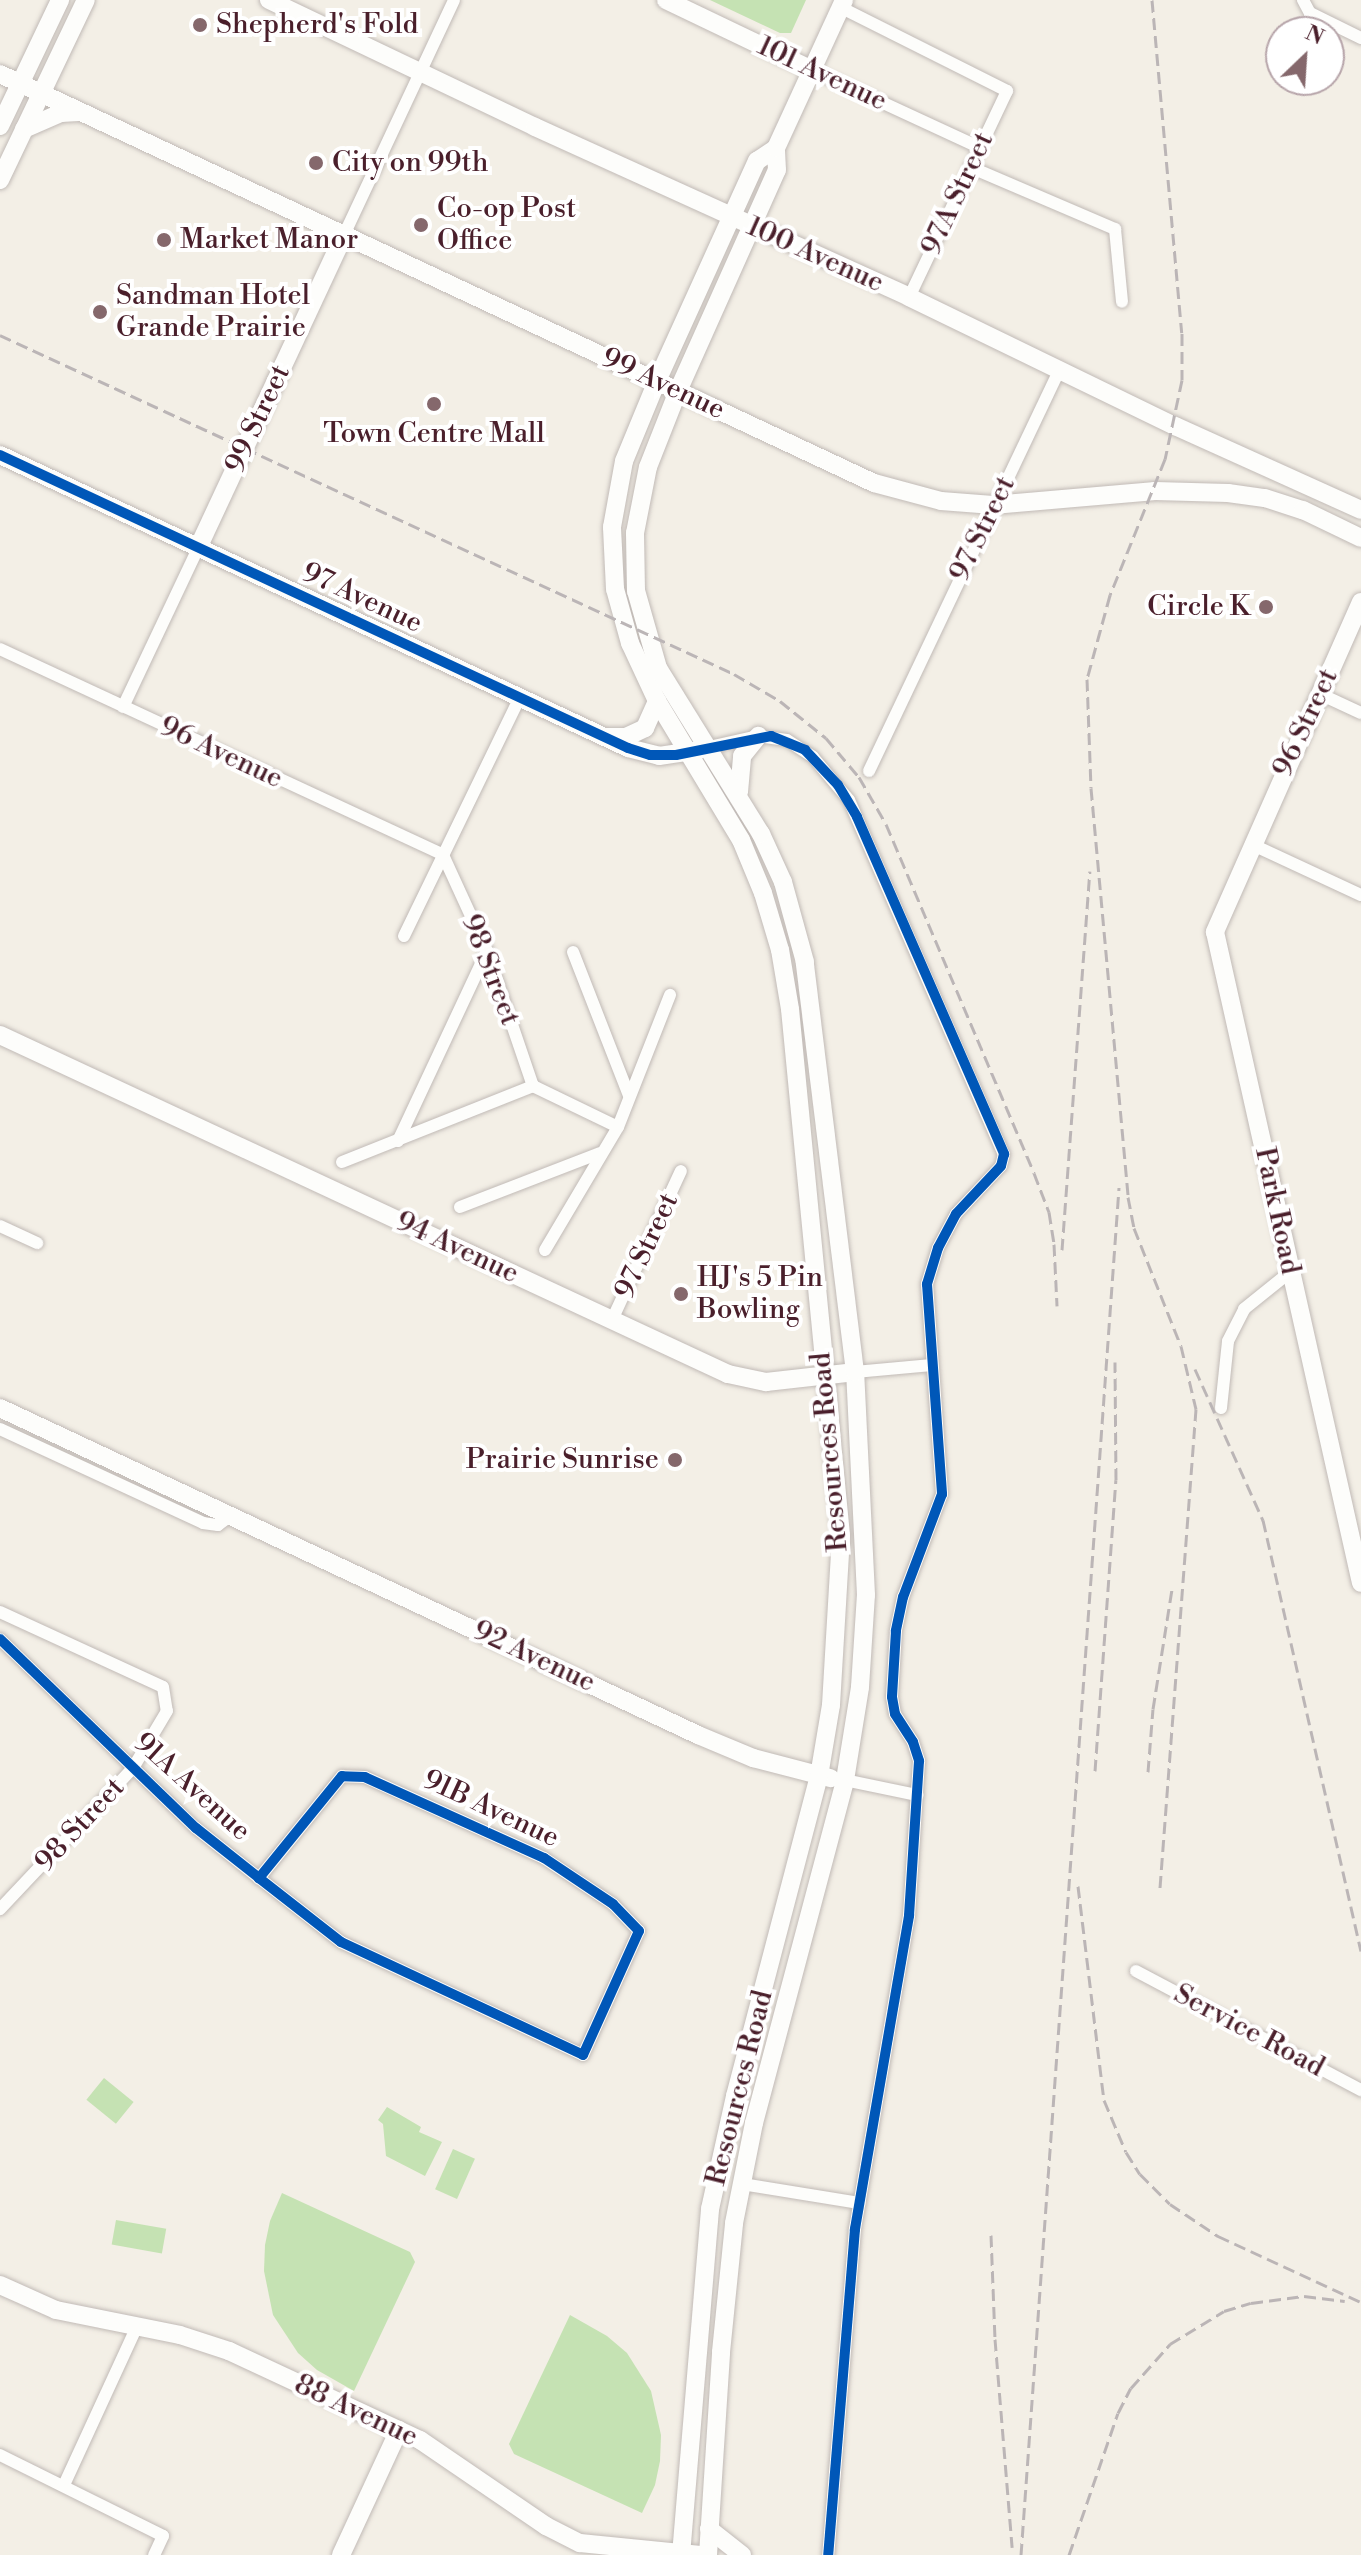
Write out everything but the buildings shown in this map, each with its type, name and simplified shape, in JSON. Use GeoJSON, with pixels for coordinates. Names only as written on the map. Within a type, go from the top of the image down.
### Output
{"type":"FeatureCollection","features":[{"type":"Feature","properties":{"kind":"main road"},"geometry":{"type":"LineString","coordinates":[[0,126],[60,0]]}},
{"type":"Feature","properties":{"kind":"main road"},"geometry":{"type":"LineString","coordinates":[[0,180],[86,0]]}},
{"type":"Feature","properties":{"kind":"main road","name":"100 Avenue"},"geometry":{"type":"LineString","coordinates":[[269,0],[1361,510]]}},
{"type":"Feature","properties":{"kind":"main road","name":"101 Avenue"},"geometry":{"type":"LineString","coordinates":[[666,0],[812,70]]}},
{"type":"Feature","properties":{"kind":"main road"},"geometry":{"type":"LineString","coordinates":[[678,391],[777,170],[776,148],[842,4]]}},
{"type":"Feature","properties":{"kind":"main road","name":"99 Avenue"},"geometry":{"type":"LineString","coordinates":[[0,74],[874,483],[941,501],[993,505],[1195,489],[1265,498],[1303,510],[1361,538]]}},
{"type":"Feature","properties":{"kind":"main road"},"geometry":{"type":"LineString","coordinates":[[24,129],[53,116],[80,112]]}},
{"type":"Feature","properties":{"kind":"main road"},"geometry":{"type":"LineString","coordinates":[[657,381],[757,161],[776,148]]}},
{"type":"Feature","properties":{"kind":"main road","name":"99 Street"},"geometry":{"type":"LineString","coordinates":[[198,548],[344,235]]}},
{"type":"Feature","properties":{"kind":"main road","name":"Resources Road"},"geometry":{"type":"LineString","coordinates":[[657,381],[619,480],[611,547],[623,622],[657,701],[731,822],[753,867],[780,950],[790,1009],[841,1535],[831,1705],[819,1776],[735,2096],[710,2209],[688,2554]]}},
{"type":"Feature","properties":{"kind":"main road","name":"Resources Road"},"geometry":{"type":"LineString","coordinates":[[678,391],[648,467],[637,509],[636,591],[658,668],[739,795],[783,882],[805,962],[855,1372],[866,1595],[860,1687],[845,1780],[754,2123],[734,2223],[721,2352],[708,2555]]}},
{"type":"Feature","properties":{"kind":"main road","name":"97 Avenue"},"geometry":{"type":"LineString","coordinates":[[0,455],[605,737],[650,755],[689,754],[709,747]]}},
{"type":"Feature","properties":{"kind":"main road","name":"96 Street"},"geometry":{"type":"LineString","coordinates":[[1251,844],[1361,602]]}},
{"type":"Feature","properties":{"kind":"main road"},"geometry":{"type":"LineString","coordinates":[[605,737],[626,737],[645,728],[657,701]]}},
{"type":"Feature","properties":{"kind":"main road"},"geometry":{"type":"LineString","coordinates":[[739,795],[742,756],[758,736]]}},
{"type":"Feature","properties":{"kind":"main road","name":"Park Road"},"geometry":{"type":"LineString","coordinates":[[1251,844],[1215,932],[1361,1583]]}},
{"type":"Feature","properties":{"kind":"main road","name":"94 Avenue"},"geometry":{"type":"LineString","coordinates":[[0,1035],[746,1380],[766,1382],[855,1372]]}},
{"type":"Feature","properties":{"kind":"main road","name":"92 Avenue"},"geometry":{"type":"LineString","coordinates":[[0,1408],[698,1735],[753,1758],[845,1780]]}},
{"type":"Feature","properties":{"kind":"main road","name":"88 Avenue"},"geometry":{"type":"LineString","coordinates":[[0,2285],[56,2310],[205,2341],[420,2440],[566,2537],[594,2546],[688,2554]]}},
{"type":"Feature","properties":{"kind":"main road"},"geometry":{"type":"LineString","coordinates":[[341,2555],[399,2430]]}},
{"type":"Feature","properties":{"kind":"main road"},"geometry":{"type":"LineString","coordinates":[[709,2529],[742,2555]]}},
{"type":"Feature","properties":{"kind":"street","name":"99 Street"},"geometry":{"type":"LineString","coordinates":[[344,235],[454,0]]}},
{"type":"Feature","properties":{"kind":"street"},"geometry":{"type":"LineString","coordinates":[[1303,0],[1310,13],[1361,38]]}},
{"type":"Feature","properties":{"kind":"street","name":"97A Street"},"geometry":{"type":"LineString","coordinates":[[842,4],[1007,91],[909,297]]}},
{"type":"Feature","properties":{"kind":"street","name":"101 Avenue"},"geometry":{"type":"LineString","coordinates":[[812,70],[979,147]]}},
{"type":"Feature","properties":{"kind":"street"},"geometry":{"type":"LineString","coordinates":[[970,167],[1115,229],[1122,302]]}},
{"type":"Feature","properties":{"kind":"street","name":"97 Street"},"geometry":{"type":"LineString","coordinates":[[869,771],[1059,370]]}},
{"type":"Feature","properties":{"kind":"street","name":"99 Street"},"geometry":{"type":"LineString","coordinates":[[123,707],[198,548]]}},
{"type":"Feature","properties":{"kind":"street","name":"96 Avenue"},"geometry":{"type":"LineString","coordinates":[[0,649],[443,855]]}},
{"type":"Feature","properties":{"kind":"street"},"geometry":{"type":"LineString","coordinates":[[1320,694],[1361,713]]}},
{"type":"Feature","properties":{"kind":"street","name":"98 Street"},"geometry":{"type":"LineString","coordinates":[[404,936],[519,699]]}},
{"type":"Feature","properties":{"kind":"street"},"geometry":{"type":"LineString","coordinates":[[709,747],[758,736],[779,737],[805,750],[849,800],[1004,1154],[1001,1166],[956,1214],[931,1265],[926,1295],[942,1494],[903,1597],[896,1631],[892,1697],[895,1714],[917,1750],[917,1795],[905,1949],[859,2203],[828,2555]]}},
{"type":"Feature","properties":{"kind":"street"},"geometry":{"type":"LineString","coordinates":[[1251,844],[1361,895]]}},
{"type":"Feature","properties":{"kind":"street","name":"98 Street"},"geometry":{"type":"LineString","coordinates":[[443,855],[487,951],[533,1086]]}},
{"type":"Feature","properties":{"kind":"street"},"geometry":{"type":"LineString","coordinates":[[398,1141],[487,951]]}},
{"type":"Feature","properties":{"kind":"street"},"geometry":{"type":"LineString","coordinates":[[573,952],[629,1096]]}},
{"type":"Feature","properties":{"kind":"street"},"geometry":{"type":"LineString","coordinates":[[545,1250],[618,1127],[670,995]]}},
{"type":"Feature","properties":{"kind":"street"},"geometry":{"type":"LineString","coordinates":[[342,1162],[533,1086],[618,1127]]}},
{"type":"Feature","properties":{"kind":"street"},"geometry":{"type":"LineString","coordinates":[[460,1207],[600,1153]]}},
{"type":"Feature","properties":{"kind":"street","name":"97 Street"},"geometry":{"type":"LineString","coordinates":[[612,1320],[681,1171]]}},
{"type":"Feature","properties":{"kind":"street"},"geometry":{"type":"LineString","coordinates":[[0,1226],[37,1243]]}},
{"type":"Feature","properties":{"kind":"street"},"geometry":{"type":"LineString","coordinates":[[1221,1408],[1228,1341],[1244,1309],[1290,1272]]}},
{"type":"Feature","properties":{"kind":"street","name":"94 Avenue"},"geometry":{"type":"LineString","coordinates":[[855,1372],[932,1365]]}},
{"type":"Feature","properties":{"kind":"street","name":"92 Avenue"},"geometry":{"type":"LineString","coordinates":[[0,1429],[203,1523],[218,1525],[230,1516]]}},
{"type":"Feature","properties":{"kind":"street","name":"91A Avenue"},"geometry":{"type":"LineString","coordinates":[[0,1612],[163,1687],[163,1692]]}},
{"type":"Feature","properties":{"kind":"street","name":"91A Avenue"},"geometry":{"type":"LineString","coordinates":[[0,1639],[196,1828],[341,1942],[583,2055]]}},
{"type":"Feature","properties":{"kind":"street","name":"98 Street"},"geometry":{"type":"LineString","coordinates":[[0,1909],[133,1768],[167,1711],[163,1692]]}},
{"type":"Feature","properties":{"kind":"street","name":"91B Avenue"},"geometry":{"type":"LineString","coordinates":[[259,1878],[342,1776],[365,1777],[544,1858],[613,1904],[639,1931],[583,2055]]}},
{"type":"Feature","properties":{"kind":"street"},"geometry":{"type":"LineString","coordinates":[[845,1780],[917,1795]]}},
{"type":"Feature","properties":{"kind":"street","name":"Service Road"},"geometry":{"type":"LineString","coordinates":[[1136,1971],[1361,2090]]}},
{"type":"Feature","properties":{"kind":"street"},"geometry":{"type":"LineString","coordinates":[[742,2184],[859,2203]]}},
{"type":"Feature","properties":{"kind":"street"},"geometry":{"type":"LineString","coordinates":[[64,2485],[137,2326]]}},
{"type":"Feature","properties":{"kind":"street"},"geometry":{"type":"LineString","coordinates":[[0,2455],[163,2536],[154,2555]]}},
{"type":"Feature","properties":{"kind":"green space"},"geometry":{"type":"Polygon","coordinates":[[[710,0],[806,0],[791,33],[780,33],[710,0]]]}},
{"type":"Feature","properties":{"kind":"green space"},"geometry":{"type":"Polygon","coordinates":[[[104,2078],[134,2102],[116,2124],[86,2100],[104,2078]]]}},
{"type":"Feature","properties":{"kind":"green space"},"geometry":{"type":"Polygon","coordinates":[[[387,2107],[421,2127],[419,2132],[442,2142],[425,2176],[386,2156],[383,2124],[378,2120],[387,2107]]]}},
{"type":"Feature","properties":{"kind":"green space"},"geometry":{"type":"Polygon","coordinates":[[[453,2149],[475,2159],[457,2199],[435,2189],[453,2149]]]}},
{"type":"Feature","properties":{"kind":"green space"},"geometry":{"type":"Polygon","coordinates":[[[282,2193],[410,2252],[415,2262],[354,2391],[317,2370],[298,2353],[273,2315],[264,2271],[265,2245],[270,2221],[282,2193]]]}},
{"type":"Feature","properties":{"kind":"green space"},"geometry":{"type":"Polygon","coordinates":[[[116,2220],[166,2229],[162,2253],[112,2245],[116,2220]]]}},
{"type":"Feature","properties":{"kind":"green space"},"geometry":{"type":"Polygon","coordinates":[[[570,2315],[607,2336],[627,2353],[651,2391],[661,2435],[660,2461],[655,2485],[642,2513],[514,2454],[509,2444],[570,2315]]]}},
{"type":"Feature","properties":{"kind":"railway"},"geometry":{"type":"LineString","coordinates":[[1152,0],[1182,333],[1182,380],[1165,459],[1110,595],[1087,679],[1091,788],[1128,1197],[1134,1228],[1181,1346],[1196,1409],[1160,1888]]}},
{"type":"Feature","properties":{"kind":"railway"},"geometry":{"type":"LineString","coordinates":[[0,335],[734,674],[780,701],[826,738],[859,777],[886,824],[1034,1173],[1049,1212],[1057,1306]]}},
{"type":"Feature","properties":{"kind":"railway"},"geometry":{"type":"LineString","coordinates":[[1062,1250],[1090,871]]}},
{"type":"Feature","properties":{"kind":"railway"},"geometry":{"type":"LineString","coordinates":[[1021,2555],[1119,1188]]}},
{"type":"Feature","properties":{"kind":"railway"},"geometry":{"type":"LineString","coordinates":[[1095,1771],[1116,1480],[1115,1362]]}},
{"type":"Feature","properties":{"kind":"railway"},"geometry":{"type":"LineString","coordinates":[[1195,1369],[1263,1520],[1361,1951]]}},
{"type":"Feature","properties":{"kind":"railway"},"geometry":{"type":"LineString","coordinates":[[1148,1772],[1153,1709],[1172,1589]]}},
{"type":"Feature","properties":{"kind":"railway"},"geometry":{"type":"LineString","coordinates":[[1078,1886],[1104,2100],[1126,2152],[1140,2174],[1170,2204],[1218,2236],[1361,2302]]}},
{"type":"Feature","properties":{"kind":"railway"},"geometry":{"type":"LineString","coordinates":[[991,2235],[995,2339],[1012,2547]]}},
{"type":"Feature","properties":{"kind":"railway"},"geometry":{"type":"LineString","coordinates":[[1069,2555],[1118,2413],[1131,2388],[1170,2344],[1224,2311],[1251,2303],[1304,2296],[1345,2301]]}},
{"type":"Feature","properties":{"kind":"cycle path"},"geometry":{"type":"LineString","coordinates":[[0,455],[628,748],[650,755],[676,755],[771,736],[805,750],[838,785],[857,817],[1004,1154],[1001,1166],[956,1214],[938,1248],[927,1284],[942,1494],[903,1597],[896,1631],[892,1697],[895,1714],[913,1742],[919,1761],[909,1916],[855,2229],[828,2555]]}},
{"type":"Feature","properties":{"kind":"cycle path"},"geometry":{"type":"LineString","coordinates":[[0,1639],[196,1828],[259,1878],[341,1942],[583,2055],[639,1931],[613,1904],[544,1858],[365,1777],[342,1776],[259,1878]]}},
{"type":"Feature","properties":{"kind":"place","name":"Shepherd's Fold"},"geometry":{"type":"Point","coordinates":[200,25]}},
{"type":"Feature","properties":{"kind":"place","name":"City on 99th"},"geometry":{"type":"Point","coordinates":[316,163]}},
{"type":"Feature","properties":{"kind":"place","name":"Co-op Post Office"},"geometry":{"type":"Point","coordinates":[421,225]}},
{"type":"Feature","properties":{"kind":"place","name":"Market Manor"},"geometry":{"type":"Point","coordinates":[164,240]}},
{"type":"Feature","properties":{"kind":"place","name":"Sandman Hotel Grande Prairie"},"geometry":{"type":"Point","coordinates":[100,312]}},
{"type":"Feature","properties":{"kind":"place","name":"Town Centre Mall"},"geometry":{"type":"Point","coordinates":[434,404]}},
{"type":"Feature","properties":{"kind":"place","name":"Circle K"},"geometry":{"type":"Point","coordinates":[1266,607]}},
{"type":"Feature","properties":{"kind":"place","name":"HJ's 5 Pin Bowling"},"geometry":{"type":"Point","coordinates":[681,1294]}},
{"type":"Feature","properties":{"kind":"place","name":"Prairie Sunrise"},"geometry":{"type":"Point","coordinates":[675,1460]}}]}
